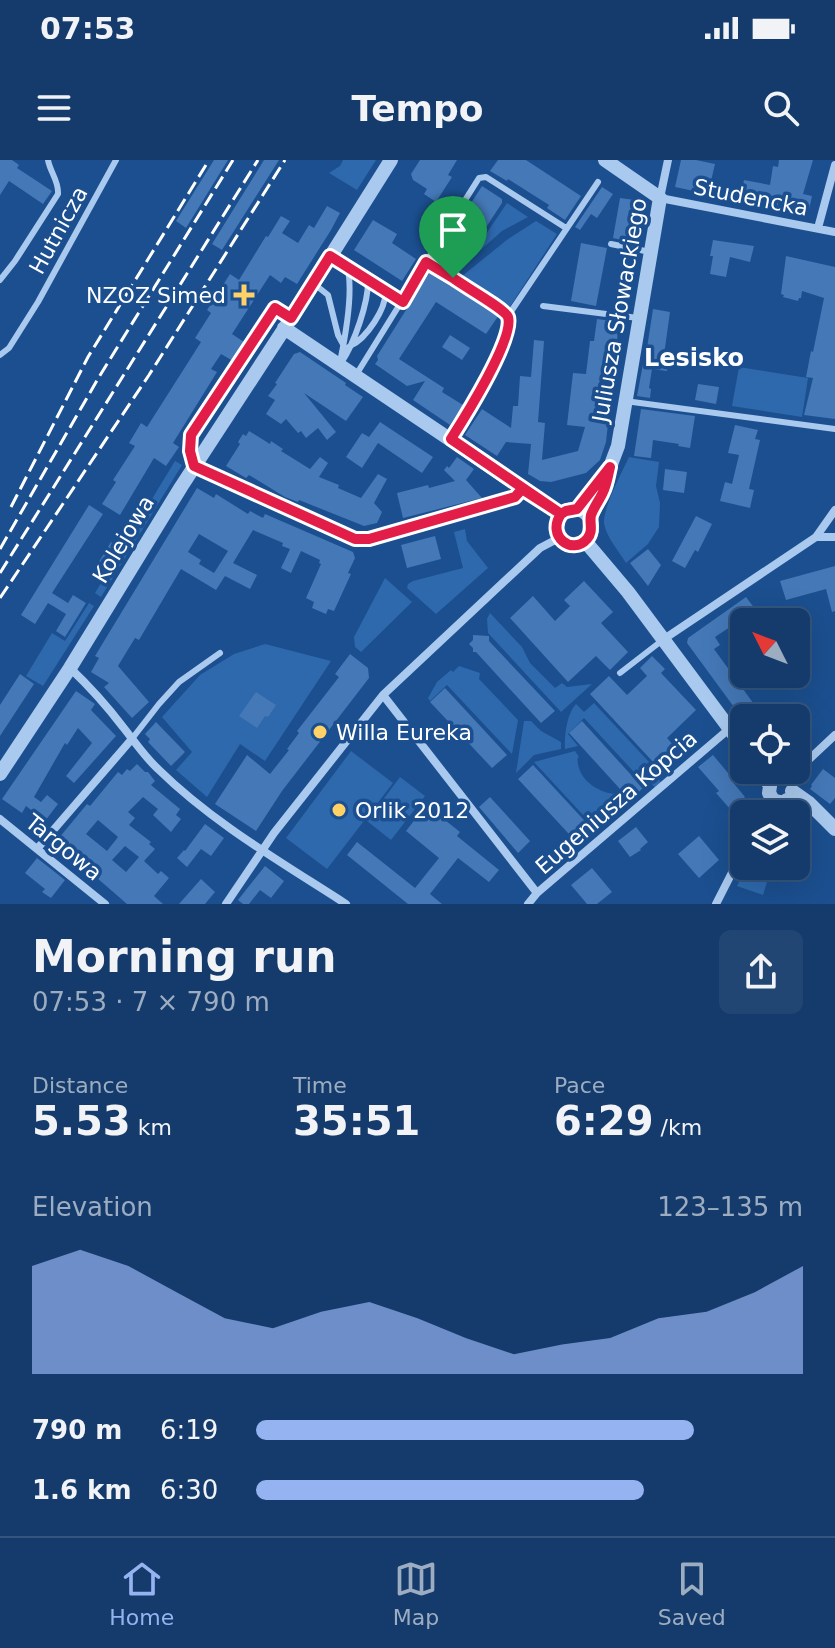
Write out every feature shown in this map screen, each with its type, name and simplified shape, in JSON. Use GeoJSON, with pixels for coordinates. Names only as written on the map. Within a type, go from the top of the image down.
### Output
{"type":"FeatureCollection","features":[{"type":"Feature","properties":{"kind":"street","name":"Kolejowa"},"geometry":{"type":"LineString","coordinates":[[0,774],[391,160]]}},
{"type":"Feature","properties":{"kind":"street"},"geometry":{"type":"LineString","coordinates":[[605,160],[660,198]]}},
{"type":"Feature","properties":{"kind":"street","name":"Juliusza Słowackiego"},"geometry":{"type":"LineString","coordinates":[[584,514],[605,488],[618,446],[668,160]]}},
{"type":"Feature","properties":{"kind":"street"},"geometry":{"type":"LineString","coordinates":[[818,228],[835,165]]}},
{"type":"Feature","properties":{"kind":"street","name":"Studencka"},"geometry":{"type":"LineString","coordinates":[[660,198],[835,232]]}},
{"type":"Feature","properties":{"kind":"street"},"geometry":{"type":"LineString","coordinates":[[288,323],[339,366],[561,514]]}},
{"type":"Feature","properties":{"kind":"street"},"geometry":{"type":"LineString","coordinates":[[194,466],[355,539],[369,539],[515,497],[522,489]]}},
{"type":"Feature","properties":{"kind":"street"},"geometry":{"type":"LineString","coordinates":[[664,639],[816,537],[835,510]]}},
{"type":"Feature","properties":{"kind":"street"},"geometry":{"type":"LineString","coordinates":[[566,511],[584,514],[591,531],[585,541],[575,545],[563,542],[557,533],[556,523],[561,514],[566,511]]}},
{"type":"Feature","properties":{"kind":"street"},"geometry":{"type":"LineString","coordinates":[[816,537],[835,537]]}},
{"type":"Feature","properties":{"kind":"street"},"geometry":{"type":"LineString","coordinates":[[226,904],[263,849],[383,695],[528,558],[559,538]]}},
{"type":"Feature","properties":{"kind":"street"},"geometry":{"type":"LineString","coordinates":[[585,541],[628,592],[729,729]]}},
{"type":"Feature","properties":{"kind":"street"},"geometry":{"type":"LineString","coordinates":[[70,668],[125,729],[142,754],[184,794],[346,904]]}},
{"type":"Feature","properties":{"kind":"street"},"geometry":{"type":"LineString","coordinates":[[383,695],[537,893]]}},
{"type":"Feature","properties":{"kind":"street","name":"Eugeniusza Kopcia"},"geometry":{"type":"LineString","coordinates":[[528,904],[729,729]]}},
{"type":"Feature","properties":{"kind":"street"},"geometry":{"type":"LineString","coordinates":[[835,735],[779,787],[809,803],[835,829]]}},
{"type":"Feature","properties":{"kind":"street"},"geometry":{"type":"LineString","coordinates":[[37,849],[131,740]]}},
{"type":"Feature","properties":{"kind":"street","name":"Targowa"},"geometry":{"type":"LineString","coordinates":[[0,819],[105,904]]}},
{"type":"Feature","properties":{"kind":"street"},"geometry":{"type":"LineString","coordinates":[[716,904],[730,876]]}},
{"type":"Feature","properties":{"kind":"lane"},"geometry":{"type":"LineString","coordinates":[[0,280],[58,194],[59,186],[48,160]]}},
{"type":"Feature","properties":{"kind":"lane","name":"Hutnicza"},"geometry":{"type":"LineString","coordinates":[[0,355],[9,348],[38,302],[116,160]]}},
{"type":"Feature","properties":{"kind":"lane"},"geometry":{"type":"LineString","coordinates":[[355,376],[479,178],[486,177],[566,228]]}},
{"type":"Feature","properties":{"kind":"lane"},"geometry":{"type":"LineString","coordinates":[[508,316],[598,182]]}},
{"type":"Feature","properties":{"kind":"lane"},"geometry":{"type":"LineString","coordinates":[[611,244],[650,252]]}},
{"type":"Feature","properties":{"kind":"lane"},"geometry":{"type":"LineString","coordinates":[[330,256],[403,302]]}},
{"type":"Feature","properties":{"kind":"lane"},"geometry":{"type":"LineString","coordinates":[[426,262],[505,312],[509,322],[500,352],[451,439]]}},
{"type":"Feature","properties":{"kind":"lane"},"geometry":{"type":"LineString","coordinates":[[347,266],[347,346]]}},
{"type":"Feature","properties":{"kind":"lane"},"geometry":{"type":"LineString","coordinates":[[339,366],[368,292],[368,279]]}},
{"type":"Feature","properties":{"kind":"lane"},"geometry":{"type":"LineString","coordinates":[[313,283],[328,295],[338,335],[347,346]]}},
{"type":"Feature","properties":{"kind":"lane"},"geometry":{"type":"LineString","coordinates":[[347,346],[360,340],[377,316],[386,300],[385,290]]}},
{"type":"Feature","properties":{"kind":"lane"},"geometry":{"type":"LineString","coordinates":[[543,306],[638,318]]}},
{"type":"Feature","properties":{"kind":"lane"},"geometry":{"type":"LineString","coordinates":[[194,466],[189,442],[197,426],[275,308],[288,323]]}},
{"type":"Feature","properties":{"kind":"lane"},"geometry":{"type":"LineString","coordinates":[[625,401],[835,429]]}},
{"type":"Feature","properties":{"kind":"lane"},"geometry":{"type":"LineString","coordinates":[[620,673],[664,639]]}},
{"type":"Feature","properties":{"kind":"lane"},"geometry":{"type":"LineString","coordinates":[[131,740],[179,682],[220,653]]}},
{"type":"Feature","properties":{"kind":"shaded area"},"geometry":{"type":"Polygon","coordinates":[[[343,160],[376,160],[357,190],[329,173],[343,160]]]}},
{"type":"Feature","properties":{"kind":"shaded area"},"geometry":{"type":"Polygon","coordinates":[[[507,203],[528,217],[502,231],[467,262],[507,203]]]}},
{"type":"Feature","properties":{"kind":"shaded area"},"geometry":{"type":"Polygon","coordinates":[[[536,221],[557,234],[509,308],[461,277],[508,239],[536,221]]]}},
{"type":"Feature","properties":{"kind":"shaded area"},"geometry":{"type":"Polygon","coordinates":[[[739,367],[808,378],[802,417],[732,406],[739,367]]]}},
{"type":"Feature","properties":{"kind":"shaded area"},"geometry":{"type":"Polygon","coordinates":[[[629,457],[659,462],[656,486],[660,503],[659,527],[648,544],[626,563],[610,539],[604,516],[629,457]]]}},
{"type":"Feature","properties":{"kind":"shaded area"},"geometry":{"type":"Polygon","coordinates":[[[175,461],[182,465],[101,597],[95,593],[175,461]]]}},
{"type":"Feature","properties":{"kind":"shaded area"},"geometry":{"type":"Polygon","coordinates":[[[465,529],[467,541],[488,568],[436,614],[407,588],[408,584],[463,568],[454,532],[465,529]]]}},
{"type":"Feature","properties":{"kind":"shaded area"},"geometry":{"type":"Polygon","coordinates":[[[385,578],[412,602],[361,652],[355,647],[354,637],[385,578]]]}},
{"type":"Feature","properties":{"kind":"shaded area"},"geometry":{"type":"Polygon","coordinates":[[[89,603],[94,606],[43,686],[26,676],[52,633],[65,641],[89,603]]]}},
{"type":"Feature","properties":{"kind":"shaded area"},"geometry":{"type":"Polygon","coordinates":[[[490,613],[522,647],[530,663],[555,688],[562,683],[567,687],[592,684],[561,712],[488,633],[490,613]]]}},
{"type":"Feature","properties":{"kind":"shaded area"},"geometry":{"type":"Polygon","coordinates":[[[265,644],[331,661],[265,761],[240,744],[207,797],[176,770],[192,752],[162,717],[200,675],[234,654],[265,644]]]}},
{"type":"Feature","properties":{"kind":"shaded area"},"geometry":{"type":"Polygon","coordinates":[[[459,666],[480,673],[479,679],[518,720],[512,754],[447,685],[430,701],[428,698],[437,682],[459,666]]]}},
{"type":"Feature","properties":{"kind":"shaded area"},"geometry":{"type":"Polygon","coordinates":[[[594,703],[649,762],[644,766],[661,782],[655,788],[650,781],[645,784],[584,718],[568,734],[578,746],[565,749],[567,725],[573,708],[576,704],[584,712],[594,703]]]}},
{"type":"Feature","properties":{"kind":"shaded area"},"geometry":{"type":"Polygon","coordinates":[[[524,721],[531,721],[541,731],[561,742],[561,749],[534,755],[516,773],[524,721]]]}},
{"type":"Feature","properties":{"kind":"shaded area","name":"Orlik 2012"},"geometry":{"type":"Polygon","coordinates":[[[351,751],[393,783],[327,869],[286,838],[351,751]]]}},
{"type":"Feature","properties":{"kind":"shaded area"},"geometry":{"type":"Polygon","coordinates":[[[575,751],[580,770],[587,781],[598,789],[616,794],[625,804],[596,829],[534,762],[575,751]]]}},
{"type":"Feature","properties":{"kind":"shaded area"},"geometry":{"type":"Polygon","coordinates":[[[400,777],[425,796],[391,840],[367,821],[400,777]]]}},
{"type":"Feature","properties":{"kind":"shaded area"},"geometry":{"type":"Polygon","coordinates":[[[740,880],[768,880],[763,895],[737,886],[740,880]]]}},
{"type":"Feature","properties":{"kind":"building"},"geometry":{"type":"Polygon","coordinates":[[[0,160],[12,160],[19,165],[17,168],[52,191],[43,204],[9,181],[0,195],[0,160]]]}},
{"type":"Feature","properties":{"kind":"building"},"geometry":{"type":"Polygon","coordinates":[[[214,160],[228,160],[186,228],[176,221],[214,160]]]}},
{"type":"Feature","properties":{"kind":"building"},"geometry":{"type":"Polygon","coordinates":[[[264,160],[279,160],[222,250],[212,244],[264,160]]]}},
{"type":"Feature","properties":{"kind":"building"},"geometry":{"type":"Polygon","coordinates":[[[420,160],[457,160],[448,175],[452,177],[436,202],[424,194],[427,189],[413,180],[411,174],[420,160]]]}},
{"type":"Feature","properties":{"kind":"building"},"geometry":{"type":"Polygon","coordinates":[[[498,160],[526,160],[581,196],[565,220],[547,208],[549,205],[490,171],[498,160]]]}},
{"type":"Feature","properties":{"kind":"building"},"geometry":{"type":"Polygon","coordinates":[[[681,160],[715,164],[708,194],[675,187],[681,160]]]}},
{"type":"Feature","properties":{"kind":"building"},"geometry":{"type":"Polygon","coordinates":[[[779,160],[813,160],[803,194],[812,196],[809,210],[778,203],[777,209],[740,201],[744,180],[770,185],[773,166],[778,167],[779,160]]]}},
{"type":"Feature","properties":{"kind":"building"},"geometry":{"type":"Polygon","coordinates":[[[482,186],[502,199],[502,203],[460,267],[439,253],[482,186]]]}},
{"type":"Feature","properties":{"kind":"building"},"geometry":{"type":"Polygon","coordinates":[[[602,187],[613,194],[597,218],[591,214],[580,230],[575,227],[602,187]]]}},
{"type":"Feature","properties":{"kind":"building"},"geometry":{"type":"Polygon","coordinates":[[[620,198],[642,201],[634,243],[613,238],[620,198]]]}},
{"type":"Feature","properties":{"kind":"building"},"geometry":{"type":"Polygon","coordinates":[[[327,206],[340,213],[331,230],[297,284],[285,277],[281,283],[270,275],[232,334],[244,342],[233,361],[221,354],[211,369],[217,372],[173,443],[179,447],[166,466],[154,458],[120,515],[102,504],[135,446],[129,443],[141,423],[147,427],[201,342],[195,338],[211,313],[207,310],[230,274],[239,280],[281,216],[290,221],[282,233],[298,243],[309,225],[314,228],[327,206]]]}},
{"type":"Feature","properties":{"kind":"building"},"geometry":{"type":"Polygon","coordinates":[[[373,220],[397,234],[392,243],[416,259],[402,281],[354,250],[373,220]]]}},
{"type":"Feature","properties":{"kind":"building"},"geometry":{"type":"Polygon","coordinates":[[[713,240],[754,246],[750,262],[730,257],[726,277],[710,274],[713,240]]]}},
{"type":"Feature","properties":{"kind":"building"},"geometry":{"type":"Polygon","coordinates":[[[581,243],[607,248],[596,306],[571,301],[581,243]]]}},
{"type":"Feature","properties":{"kind":"building"},"geometry":{"type":"Polygon","coordinates":[[[786,256],[835,267],[835,419],[804,415],[813,378],[806,377],[824,298],[802,291],[798,301],[783,297],[786,256]]]}},
{"type":"Feature","properties":{"kind":"building"},"geometry":{"type":"Polygon","coordinates":[[[430,272],[499,315],[486,334],[436,302],[399,359],[444,388],[442,392],[463,405],[450,425],[413,400],[425,381],[407,386],[375,364],[430,272]]]}},
{"type":"Feature","properties":{"kind":"building"},"geometry":{"type":"Polygon","coordinates":[[[653,309],[670,312],[664,355],[670,356],[667,371],[652,369],[650,398],[637,396],[653,309]]]}},
{"type":"Feature","properties":{"kind":"building"},"geometry":{"type":"Polygon","coordinates":[[[597,319],[619,322],[606,442],[600,460],[586,473],[551,482],[540,481],[528,474],[531,444],[506,442],[497,456],[465,435],[482,409],[511,428],[513,406],[518,406],[520,376],[531,377],[534,340],[544,341],[538,422],[545,423],[542,460],[578,451],[585,427],[567,425],[573,373],[586,374],[590,341],[594,341],[597,319]]]}},
{"type":"Feature","properties":{"kind":"building"},"geometry":{"type":"Polygon","coordinates":[[[450,335],[470,348],[462,360],[442,347],[450,335]]]}},
{"type":"Feature","properties":{"kind":"building"},"geometry":{"type":"Polygon","coordinates":[[[300,352],[363,397],[346,421],[304,393],[336,432],[327,440],[318,428],[306,438],[286,419],[281,424],[266,414],[275,400],[268,396],[275,383],[294,354],[300,352]]]}},
{"type":"Feature","properties":{"kind":"building"},"geometry":{"type":"Polygon","coordinates":[[[698,384],[719,387],[716,404],[695,400],[698,384]]]}},
{"type":"Feature","properties":{"kind":"building"},"geometry":{"type":"Polygon","coordinates":[[[641,409],[695,416],[690,448],[653,440],[651,458],[634,456],[641,409]]]}},
{"type":"Feature","properties":{"kind":"building"},"geometry":{"type":"Polygon","coordinates":[[[380,422],[433,457],[422,473],[378,443],[362,468],[346,457],[362,433],[369,437],[380,422]]]}},
{"type":"Feature","properties":{"kind":"building"},"geometry":{"type":"Polygon","coordinates":[[[735,425],[758,430],[755,439],[760,440],[749,489],[754,490],[750,508],[720,501],[725,482],[732,484],[739,455],[728,453],[735,425]]]}},
{"type":"Feature","properties":{"kind":"building"},"geometry":{"type":"Polygon","coordinates":[[[249,431],[270,444],[271,441],[310,469],[320,457],[328,463],[319,477],[361,498],[378,474],[387,479],[374,503],[382,512],[377,523],[364,526],[298,502],[226,466],[243,434],[246,436],[249,431]]]}},
{"type":"Feature","properties":{"kind":"building"},"geometry":{"type":"Polygon","coordinates":[[[457,457],[474,469],[466,480],[482,498],[403,518],[397,493],[455,481],[444,470],[457,457]]]}},
{"type":"Feature","properties":{"kind":"building"},"geometry":{"type":"Polygon","coordinates":[[[665,469],[687,472],[684,493],[663,490],[665,469]]]}},
{"type":"Feature","properties":{"kind":"building"},"geometry":{"type":"Polygon","coordinates":[[[197,488],[214,498],[216,494],[248,514],[250,511],[263,518],[265,514],[353,552],[355,558],[348,573],[351,574],[334,611],[328,609],[326,614],[312,608],[314,602],[306,598],[320,560],[301,551],[291,573],[281,568],[290,549],[253,530],[233,563],[257,575],[250,589],[225,576],[216,590],[181,569],[139,640],[135,638],[118,666],[149,702],[132,718],[104,687],[109,683],[91,672],[99,658],[95,656],[197,488]],[[199,534],[188,552],[201,560],[199,564],[214,573],[228,551],[199,534]]]}},
{"type":"Feature","properties":{"kind":"building"},"geometry":{"type":"Polygon","coordinates":[[[89,505],[103,514],[52,593],[68,603],[73,595],[86,603],[65,637],[56,631],[66,614],[48,603],[35,624],[21,615],[89,505]]]}},
{"type":"Feature","properties":{"kind":"building"},"geometry":{"type":"Polygon","coordinates":[[[696,516],[712,524],[698,552],[695,550],[685,568],[672,561],[696,516]]]}},
{"type":"Feature","properties":{"kind":"building"},"geometry":{"type":"Polygon","coordinates":[[[435,536],[441,559],[407,568],[401,545],[435,536]]]}},
{"type":"Feature","properties":{"kind":"building"},"geometry":{"type":"Polygon","coordinates":[[[111,542],[120,548],[100,579],[92,573],[111,542]]]}},
{"type":"Feature","properties":{"kind":"building"},"geometry":{"type":"Polygon","coordinates":[[[648,549],[661,565],[648,586],[630,563],[648,549]]]}},
{"type":"Feature","properties":{"kind":"building"},"geometry":{"type":"Polygon","coordinates":[[[835,566],[835,611],[832,612],[826,589],[786,600],[780,581],[835,566]]]}},
{"type":"Feature","properties":{"kind":"building"},"geometry":{"type":"Polygon","coordinates":[[[584,581],[613,612],[601,623],[628,652],[610,670],[596,656],[568,682],[510,618],[533,596],[555,621],[570,606],[564,600],[584,581]]]}},
{"type":"Feature","properties":{"kind":"building"},"geometry":{"type":"Polygon","coordinates":[[[746,597],[754,608],[730,608],[746,597]]]}},
{"type":"Feature","properties":{"kind":"building"},"geometry":{"type":"Polygon","coordinates":[[[730,608],[730,627],[715,637],[720,645],[714,649],[730,671],[730,688],[742,688],[754,704],[732,704],[687,643],[688,638],[730,608]]]}},
{"type":"Feature","properties":{"kind":"building"},"geometry":{"type":"Polygon","coordinates":[[[473,635],[489,636],[489,641],[555,711],[541,723],[473,652],[469,644],[473,635]]]}},
{"type":"Feature","properties":{"kind":"building"},"geometry":{"type":"Polygon","coordinates":[[[350,654],[368,668],[369,678],[282,791],[256,831],[215,804],[247,755],[270,774],[289,750],[299,733],[297,731],[339,677],[335,674],[350,654]]]}},
{"type":"Feature","properties":{"kind":"building"},"geometry":{"type":"Polygon","coordinates":[[[652,656],[665,669],[661,673],[696,710],[667,738],[674,746],[654,763],[590,694],[609,676],[627,695],[647,676],[640,668],[652,656]]]}},
{"type":"Feature","properties":{"kind":"building"},"geometry":{"type":"Polygon","coordinates":[[[20,674],[34,684],[0,736],[0,705],[20,674]]]}},
{"type":"Feature","properties":{"kind":"building"},"geometry":{"type":"Polygon","coordinates":[[[445,688],[507,755],[492,768],[430,702],[445,688]]]}},
{"type":"Feature","properties":{"kind":"building"},"geometry":{"type":"Polygon","coordinates":[[[76,691],[95,704],[91,710],[116,736],[74,783],[66,776],[92,743],[78,728],[67,745],[65,743],[34,797],[41,802],[47,795],[58,804],[45,821],[26,806],[22,813],[2,799],[76,691]]]}},
{"type":"Feature","properties":{"kind":"building"},"geometry":{"type":"Polygon","coordinates":[[[256,692],[276,705],[257,728],[239,716],[256,692]]]}},
{"type":"Feature","properties":{"kind":"building"},"geometry":{"type":"Polygon","coordinates":[[[582,721],[643,788],[630,800],[569,733],[582,721]]]}},
{"type":"Feature","properties":{"kind":"building"},"geometry":{"type":"Polygon","coordinates":[[[156,722],[185,752],[171,766],[148,742],[150,739],[145,734],[156,722]]]}},
{"type":"Feature","properties":{"kind":"building"},"geometry":{"type":"Polygon","coordinates":[[[713,755],[730,775],[730,784],[734,784],[745,797],[730,800],[730,809],[698,767],[713,755]]]}},
{"type":"Feature","properties":{"kind":"building"},"geometry":{"type":"Polygon","coordinates":[[[137,764],[148,772],[155,781],[151,785],[180,809],[176,815],[181,819],[171,832],[153,815],[158,809],[143,797],[128,812],[135,818],[129,825],[151,842],[149,844],[155,849],[144,861],[158,874],[161,871],[169,878],[154,896],[163,904],[127,904],[59,845],[59,838],[87,804],[90,806],[118,772],[122,775],[127,769],[130,771],[137,764]],[[98,820],[86,834],[107,851],[118,837],[98,820]],[[125,846],[112,860],[126,872],[139,857],[125,846]]]}},
{"type":"Feature","properties":{"kind":"building"},"geometry":{"type":"Polygon","coordinates":[[[533,765],[595,832],[580,846],[518,779],[533,765]]]}},
{"type":"Feature","properties":{"kind":"building"},"geometry":{"type":"Polygon","coordinates":[[[823,769],[835,778],[835,798],[830,804],[810,789],[823,769]]]}},
{"type":"Feature","properties":{"kind":"building"},"geometry":{"type":"Polygon","coordinates":[[[490,797],[530,841],[518,853],[479,807],[490,797]]]}},
{"type":"Feature","properties":{"kind":"building"},"geometry":{"type":"Polygon","coordinates":[[[426,805],[460,832],[457,836],[499,870],[489,882],[458,858],[430,894],[442,904],[408,904],[347,855],[357,842],[415,888],[439,858],[406,831],[426,805]]]}},
{"type":"Feature","properties":{"kind":"building"},"geometry":{"type":"Polygon","coordinates":[[[205,824],[224,838],[211,856],[201,849],[187,867],[177,858],[205,824]]]}},
{"type":"Feature","properties":{"kind":"building"},"geometry":{"type":"Polygon","coordinates":[[[636,827],[648,842],[630,857],[618,841],[636,827]]]}},
{"type":"Feature","properties":{"kind":"building"},"geometry":{"type":"Polygon","coordinates":[[[699,836],[719,860],[699,878],[678,854],[699,836]]]}},
{"type":"Feature","properties":{"kind":"building"},"geometry":{"type":"Polygon","coordinates":[[[37,858],[65,880],[51,898],[25,873],[37,858]]]}},
{"type":"Feature","properties":{"kind":"building"},"geometry":{"type":"Polygon","coordinates":[[[265,866],[284,881],[271,898],[260,890],[249,904],[243,904],[238,900],[265,866]]]}},
{"type":"Feature","properties":{"kind":"building"},"geometry":{"type":"Polygon","coordinates":[[[592,868],[612,892],[597,904],[587,904],[571,885],[592,868]]]}},
{"type":"Feature","properties":{"kind":"building"},"geometry":{"type":"Polygon","coordinates":[[[201,879],[215,892],[205,904],[179,904],[201,879]]]}},
{"type":"Feature","properties":{"kind":"railway"},"geometry":{"type":"LineString","coordinates":[[11,507],[88,357],[209,160]]}},
{"type":"Feature","properties":{"kind":"railway"},"geometry":{"type":"LineString","coordinates":[[0,549],[99,377],[233,160]]}},
{"type":"Feature","properties":{"kind":"railway"},"geometry":{"type":"LineString","coordinates":[[0,573],[258,160]]}},
{"type":"Feature","properties":{"kind":"railway"},"geometry":{"type":"LineString","coordinates":[[0,598],[149,375],[285,160]]}},
{"type":"Feature","properties":{"kind":"place","name":"NZOZ Simed"},"geometry":{"type":"Point","coordinates":[244,295]}},
{"type":"Feature","properties":{"kind":"place","name":"Willa Eureka"},"geometry":{"type":"Point","coordinates":[320,732]}},
{"type":"Feature","properties":{"kind":"place","name":"Orlik 2012"},"geometry":{"type":"Point","coordinates":[339,810]}},
{"type":"Feature","properties":{"kind":"district","name":"Lesisko"},"geometry":{"type":"Point","coordinates":[694,358]}},
{"type":"Feature","properties":{"kind":"route"},"geometry":{"type":"LineString","coordinates":[[453,278],[426,262],[403,302],[330,256],[291,318],[275,308],[191,435],[189,442],[194,466],[355,539],[369,539],[515,497],[522,489],[561,514],[556,528],[563,542],[575,545],[585,541],[591,531],[590,519],[605,488],[610,467],[577,509],[561,514],[451,439],[500,352],[509,322],[505,312],[453,278]]}}]}
